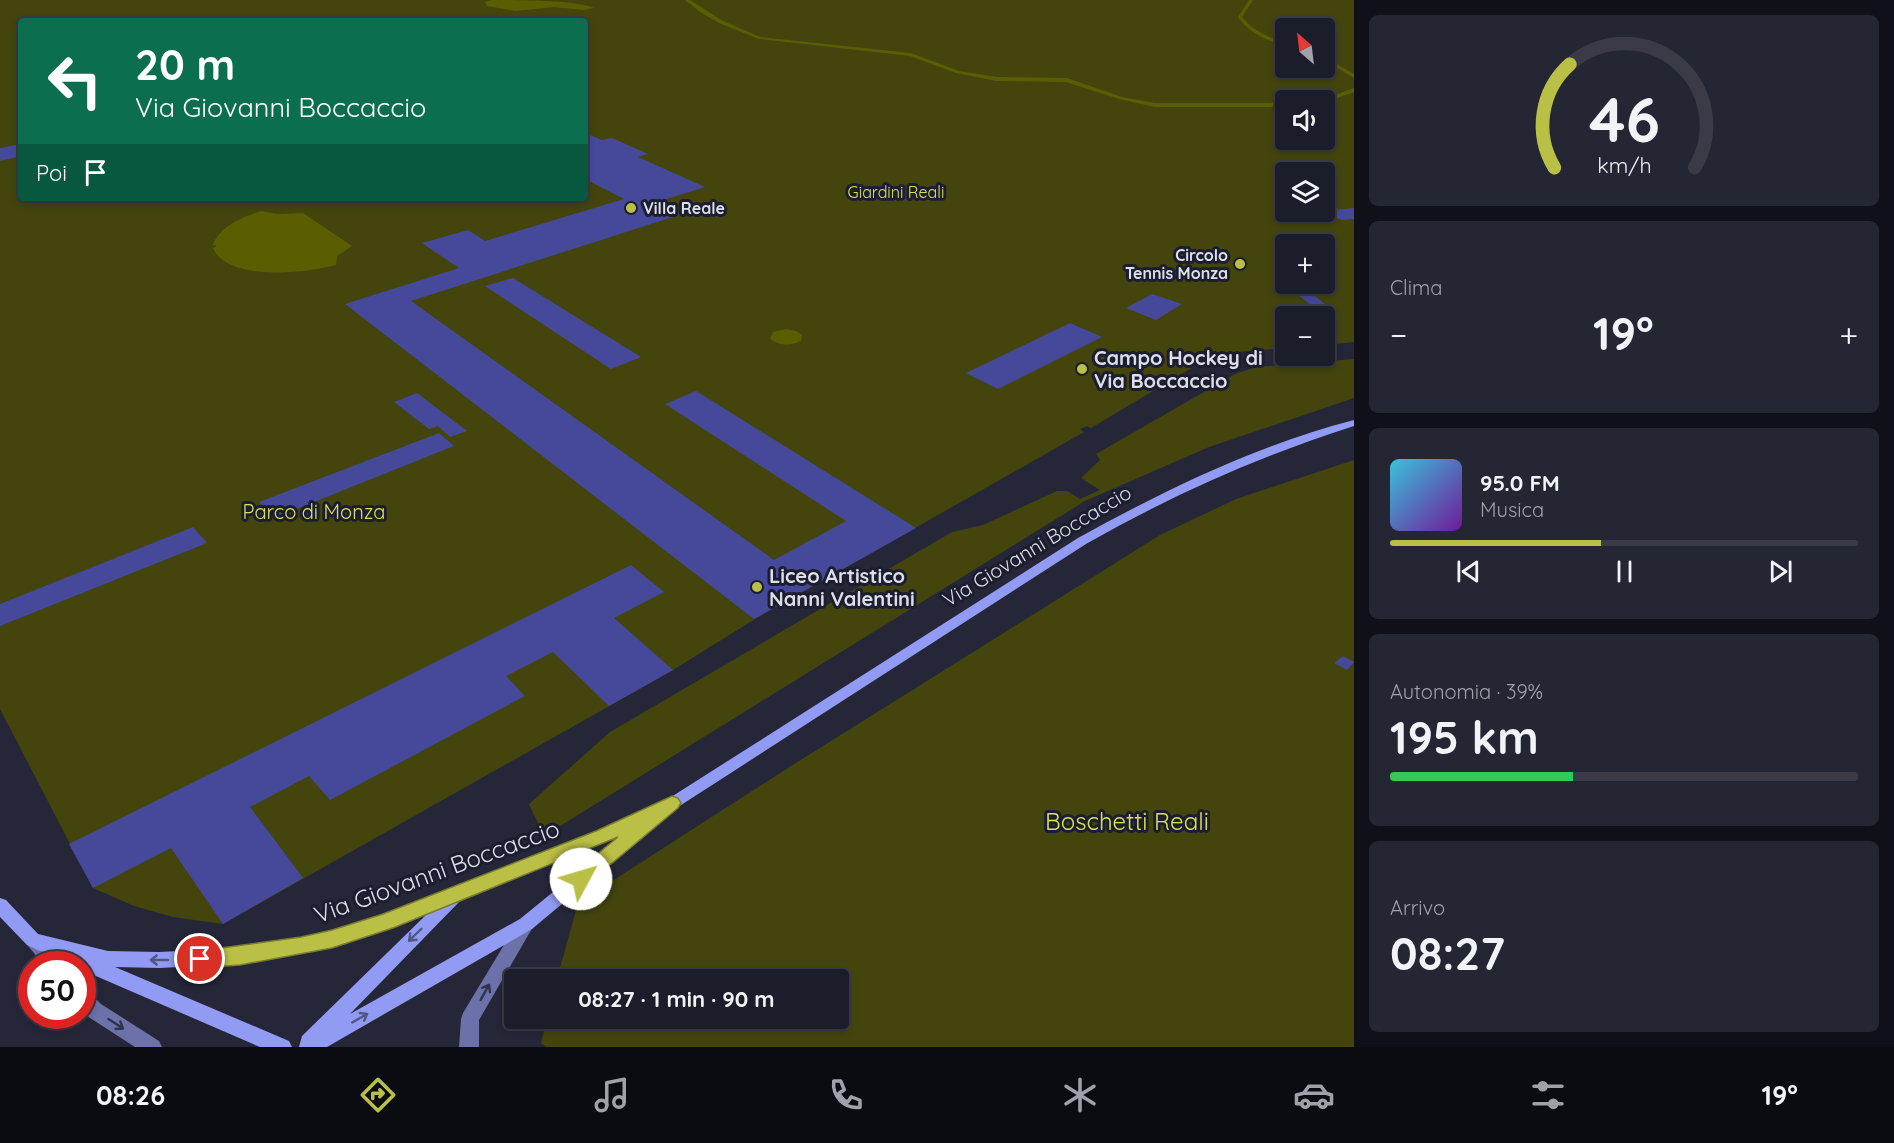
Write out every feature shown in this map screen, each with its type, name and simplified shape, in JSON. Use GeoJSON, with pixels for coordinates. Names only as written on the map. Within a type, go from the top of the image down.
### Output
{"type":"FeatureCollection","features":[{"type":"Feature","properties":{"kind":"main road","name":"Via Giovanni Boccaccio"},"geometry":{"type":"LineString","coordinates":[[309,1047],[526,924],[672,803],[1082,540],[1128,514],[1215,474],[1354,423]]}},
{"type":"Feature","properties":{"kind":"main road","name":"Via Giovanni Boccaccio"},"geometry":{"type":"LineString","coordinates":[[33,940],[108,959],[159,960],[240,956],[332,939],[457,895],[603,836],[672,803]]}},
{"type":"Feature","properties":{"kind":"main road"},"geometry":{"type":"LineString","coordinates":[[304,1047],[457,895]]}},
{"type":"Feature","properties":{"kind":"main road"},"geometry":{"type":"LineString","coordinates":[[0,905],[33,940],[282,1047]]}},
{"type":"Feature","properties":{"kind":"street","name":"Via Giovanni Boccaccio"},"geometry":{"type":"LineString","coordinates":[[469,1047],[470,1018],[526,924]]}},
{"type":"Feature","properties":{"kind":"street"},"geometry":{"type":"LineString","coordinates":[[33,940],[43,951]]}},
{"type":"Feature","properties":{"kind":"street"},"geometry":{"type":"LineString","coordinates":[[96,1011],[152,1047]]}},
{"type":"Feature","properties":{"kind":"green space","name":"Parco di Monza"},"geometry":{"type":"Polygon","coordinates":[[[0,0],[1354,0],[1354,342],[1335,344],[1335,306],[1275,306],[1275,349],[1215,354],[1091,428],[1087,426],[1080,429],[1084,432],[755,619],[673,670],[223,924],[173,917],[134,906],[93,888],[0,709],[0,0]]]}},
{"type":"Feature","properties":{"kind":"green space"},"geometry":{"type":"Polygon","coordinates":[[[1354,359],[1354,398],[1209,447],[1085,501],[544,836],[529,804],[610,732],[952,532],[983,525],[1057,491],[1067,491],[1080,499],[1100,490],[1081,478],[1100,460],[1096,454],[1237,373],[1258,367],[1275,366],[1335,366],[1335,361],[1354,359]]]}},
{"type":"Feature","properties":{"kind":"green space","name":"Boschetti Reali"},"geometry":{"type":"Polygon","coordinates":[[[1354,460],[1354,1047],[546,1047],[541,1043],[544,1029],[849,1029],[849,969],[560,969],[578,903],[791,766],[1160,535],[1236,499],[1354,460]]]}},
{"type":"Feature","properties":{"kind":"shaded area"},"geometry":{"type":"Polygon","coordinates":[[[492,0],[561,2],[594,8],[584,10],[554,7],[515,11],[487,6],[485,2],[492,0]]]}},
{"type":"Feature","properties":{"kind":"shaded area"},"geometry":{"type":"Polygon","coordinates":[[[261,211],[278,214],[303,213],[352,246],[337,256],[336,265],[304,271],[249,270],[233,266],[221,259],[213,248],[217,246],[213,245],[220,233],[239,220],[261,211]]]}},
{"type":"Feature","properties":{"kind":"shaded area"},"geometry":{"type":"Polygon","coordinates":[[[786,329],[802,335],[801,341],[786,344],[770,339],[773,332],[786,329]]]}},
{"type":"Feature","properties":{"kind":"building"},"geometry":{"type":"Polygon","coordinates":[[[588,134],[602,140],[612,138],[648,154],[638,157],[705,187],[657,202],[682,214],[411,301],[774,560],[846,521],[665,404],[696,391],[916,528],[754,619],[345,304],[459,268],[422,243],[468,230],[485,241],[624,199],[588,181],[588,134]]]}},
{"type":"Feature","properties":{"kind":"building"},"geometry":{"type":"Polygon","coordinates":[[[18,145],[18,157],[0,161],[0,148],[18,145]]]}},
{"type":"Feature","properties":{"kind":"building"},"geometry":{"type":"Polygon","coordinates":[[[1354,208],[1354,219],[1341,220],[1335,217],[1335,210],[1354,208]]]}},
{"type":"Feature","properties":{"kind":"building"},"geometry":{"type":"Polygon","coordinates":[[[513,278],[641,357],[611,369],[485,286],[513,278]]]}},
{"type":"Feature","properties":{"kind":"building"},"geometry":{"type":"Polygon","coordinates":[[[1152,294],[1182,304],[1156,320],[1126,308],[1152,294]]]}},
{"type":"Feature","properties":{"kind":"building"},"geometry":{"type":"Polygon","coordinates":[[[1297,294],[1312,294],[1327,306],[1312,306],[1297,294]]]}},
{"type":"Feature","properties":{"kind":"building"},"geometry":{"type":"Polygon","coordinates":[[[1070,323],[1102,337],[998,389],[966,373],[1070,323]]]}},
{"type":"Feature","properties":{"kind":"building"},"geometry":{"type":"Polygon","coordinates":[[[417,393],[467,431],[450,437],[438,426],[429,429],[394,402],[417,393]]]}},
{"type":"Feature","properties":{"kind":"building"},"geometry":{"type":"Polygon","coordinates":[[[439,433],[454,446],[274,518],[259,502],[439,433]]]}},
{"type":"Feature","properties":{"kind":"building"},"geometry":{"type":"Polygon","coordinates":[[[193,527],[207,543],[0,626],[0,604],[193,527]]]}},
{"type":"Feature","properties":{"kind":"building"},"geometry":{"type":"Polygon","coordinates":[[[631,565],[664,592],[614,618],[673,670],[609,706],[553,652],[506,676],[525,696],[330,800],[309,776],[250,807],[303,878],[223,924],[171,848],[93,888],[69,844],[631,565]]]}},
{"type":"Feature","properties":{"kind":"building"},"geometry":{"type":"Polygon","coordinates":[[[1343,656],[1354,662],[1347,670],[1334,663],[1343,656]]]}},
{"type":"Feature","properties":{"kind":"waterway"},"geometry":{"type":"LineString","coordinates":[[687,0],[721,22],[759,38],[911,55],[958,72],[997,79],[1067,80],[1121,98],[1155,105],[1275,105]]}},
{"type":"Feature","properties":{"kind":"waterway"},"geometry":{"type":"LineString","coordinates":[[1251,0],[1240,17],[1248,27],[1275,41]]}},
{"type":"Feature","properties":{"kind":"waterway"},"geometry":{"type":"LineString","coordinates":[[1335,65],[1354,76]]}},
{"type":"Feature","properties":{"kind":"waterway"},"geometry":{"type":"LineString","coordinates":[[1335,97],[1354,90]]}},
{"type":"Feature","properties":{"kind":"place","name":"Villa Reale"},"geometry":{"type":"Point","coordinates":[631,208]}},
{"type":"Feature","properties":{"kind":"place","name":"Circolo Tennis Monza"},"geometry":{"type":"Point","coordinates":[1240,264]}},
{"type":"Feature","properties":{"kind":"place","name":"Campo Hockey di Via Boccaccio"},"geometry":{"type":"Point","coordinates":[1082,369]}},
{"type":"Feature","properties":{"kind":"place","name":"Liceo Artistico Nanni Valentini"},"geometry":{"type":"Point","coordinates":[757,587]}},
{"type":"Feature","properties":{"kind":"route"},"geometry":{"type":"LineString","coordinates":[[200,959],[240,956],[301,946],[386,922],[603,836],[672,803],[581,879]]}},
{"type":"Feature","properties":{"kind":"park label","name":"Giardini Reali"},"geometry":{"type":"Point","coordinates":[896,192]}}]}
